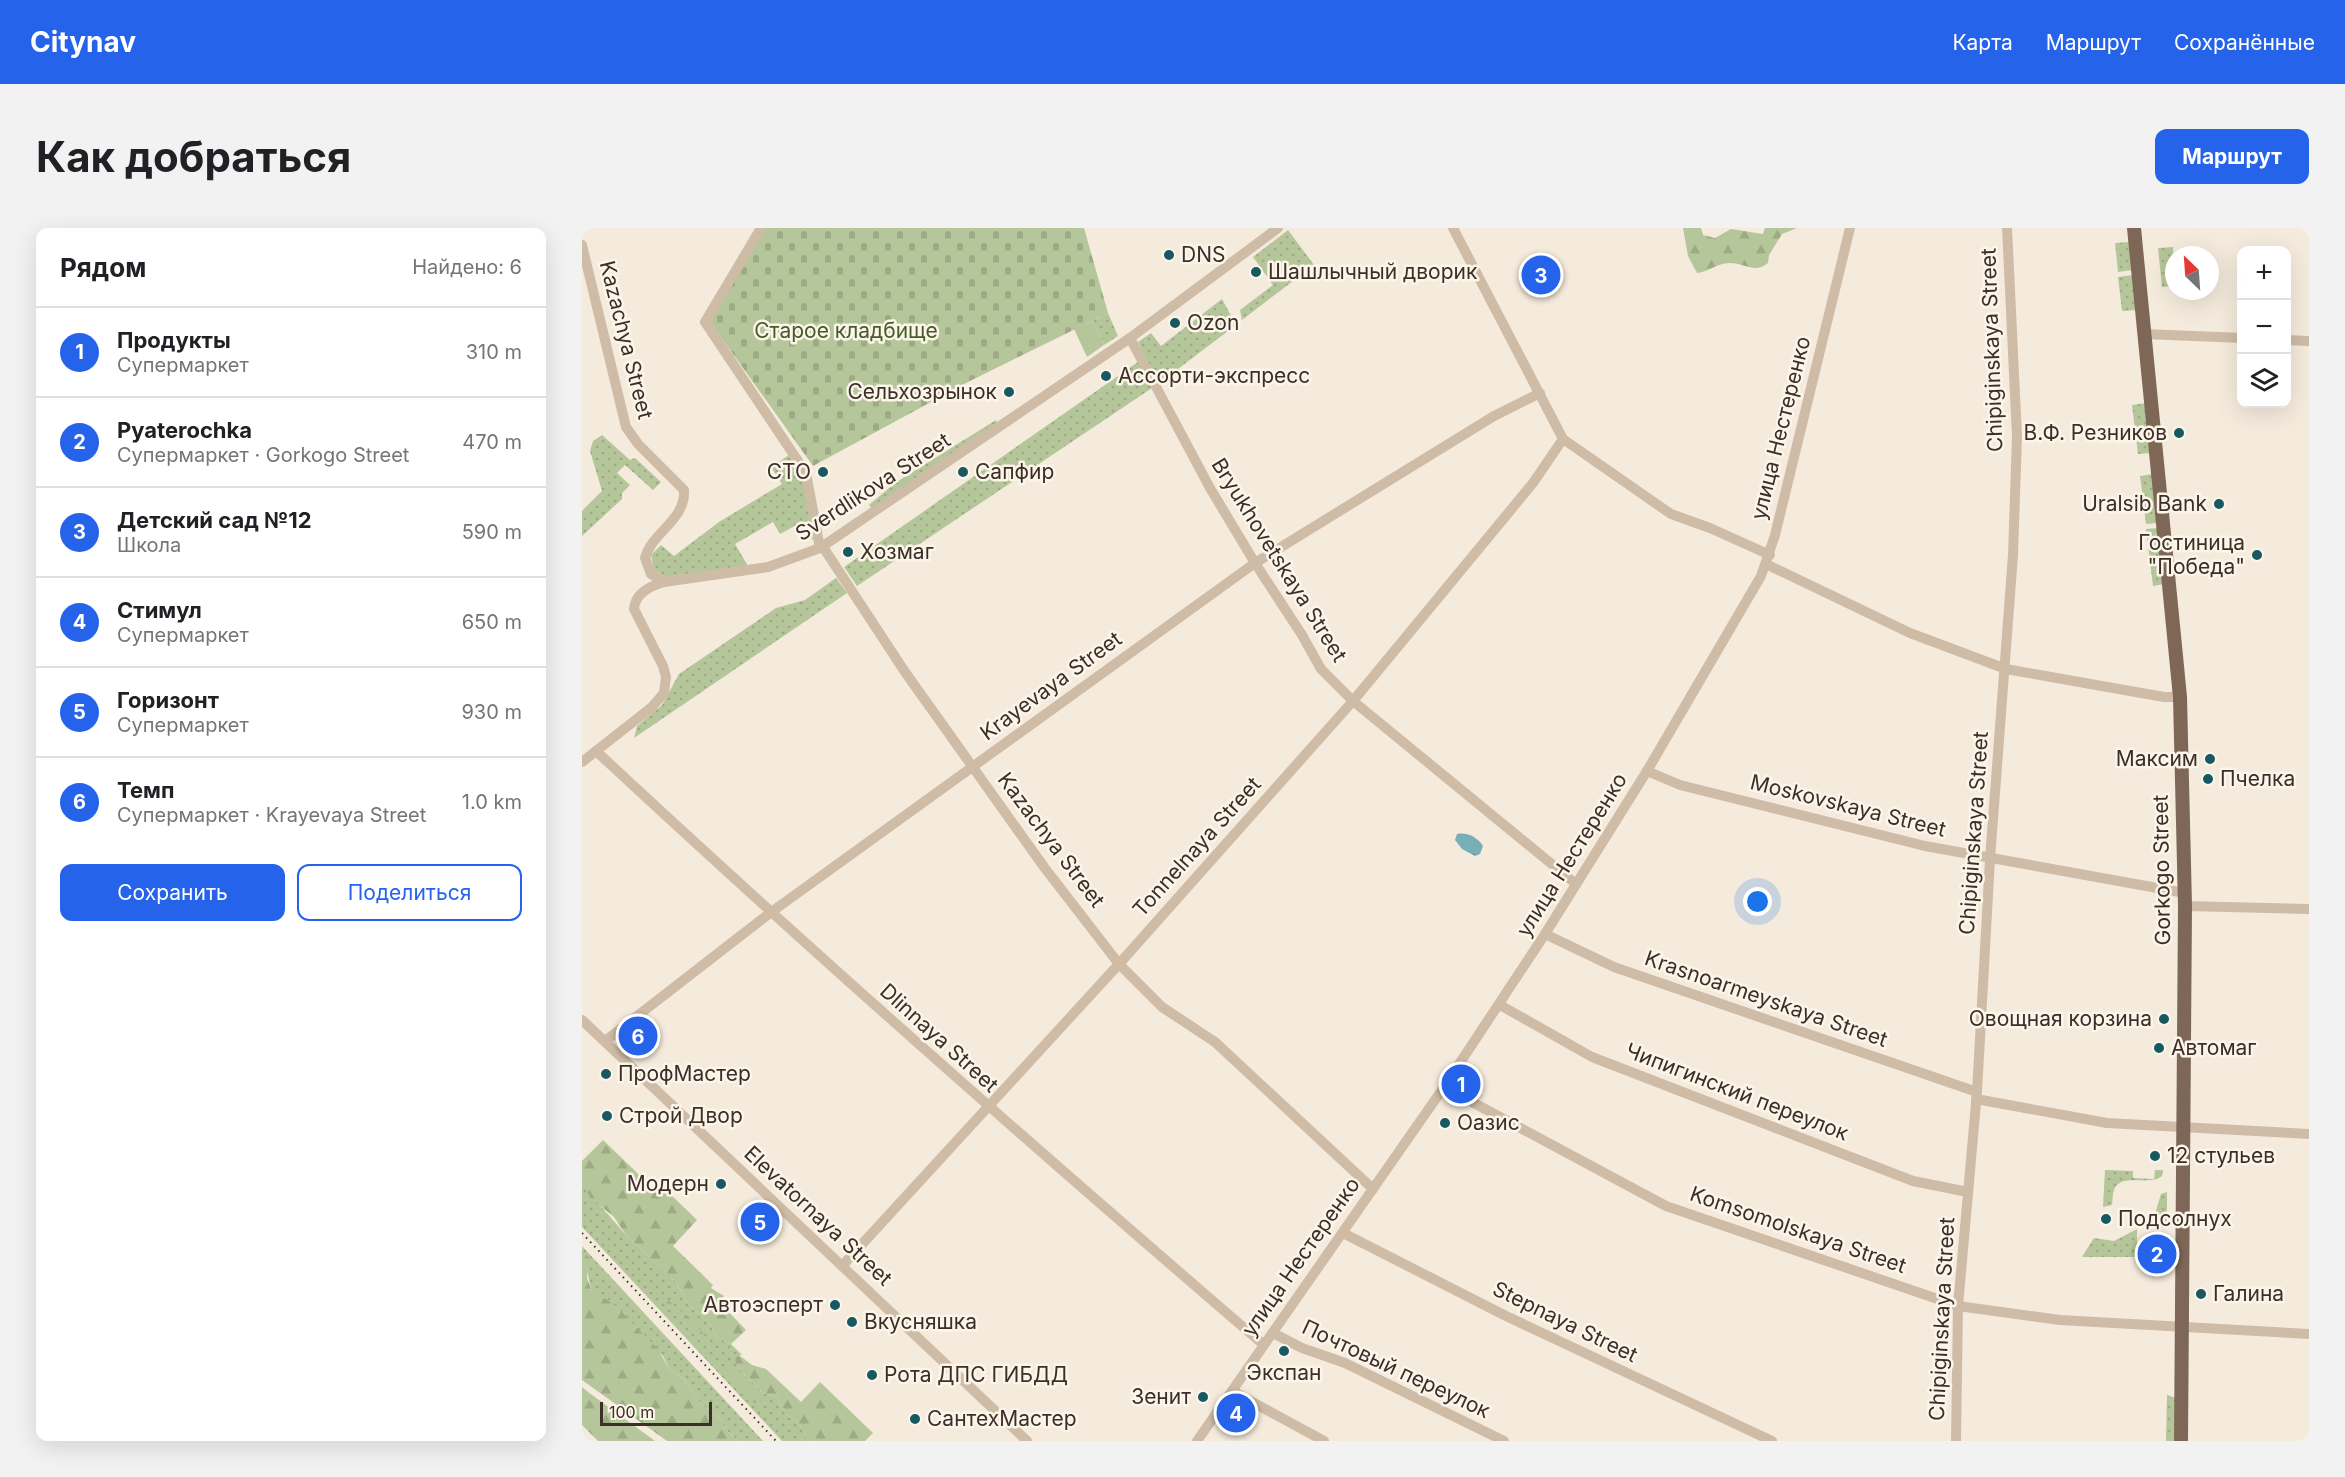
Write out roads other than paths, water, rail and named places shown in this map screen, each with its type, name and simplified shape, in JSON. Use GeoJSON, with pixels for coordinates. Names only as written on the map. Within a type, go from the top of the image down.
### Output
{"type":"FeatureCollection","features":[{"type":"Feature","properties":{"kind":"main road","name":"Gorkogo Street"},"geometry":{"type":"LineString","coordinates":[[2134,228],[2169,555],[2180,697],[2185,899],[2181,1441]]}},
{"type":"Feature","properties":{"kind":"street"},"geometry":{"type":"LineString","coordinates":[[761,228],[705,322],[806,473],[821,547]]}},
{"type":"Feature","properties":{"kind":"street","name":"Sverdlikova Street"},"geometry":{"type":"LineString","coordinates":[[582,762],[652,707],[664,693],[663,666],[636,618],[634,605],[641,594],[664,582],[768,567],[821,547],[1130,338],[1278,228]]}},
{"type":"Feature","properties":{"kind":"street"},"geometry":{"type":"LineString","coordinates":[[1453,228],[1563,440],[1671,514],[1710,528],[1910,633],[2006,669],[2164,697],[2180,697]]}},
{"type":"Feature","properties":{"kind":"street","name":"улица Нестеренко"},"geometry":{"type":"LineString","coordinates":[[1197,1441],[1500,1005],[1647,771],[1768,559],[1850,228]]}},
{"type":"Feature","properties":{"kind":"street","name":"Chipiginskaya Street"},"geometry":{"type":"LineString","coordinates":[[1956,1441],[1958,1306],[1976,1095],[1990,859],[2006,669],[2017,436],[2007,228]]}},
{"type":"Feature","properties":{"kind":"street","name":"Kazachya Street"},"geometry":{"type":"LineString","coordinates":[[582,245],[626,427],[638,444],[684,490],[681,509],[648,550],[645,558],[651,574],[664,582]]}},
{"type":"Feature","properties":{"kind":"street"},"geometry":{"type":"LineString","coordinates":[[2144,334],[2237,338]]}},
{"type":"Feature","properties":{"kind":"street","name":"Bryukhovetskaya Street"},"geometry":{"type":"LineString","coordinates":[[1130,338],[1210,488],[1321,669],[1353,701],[1576,884]]}},
{"type":"Feature","properties":{"kind":"street"},"geometry":{"type":"LineString","coordinates":[[2291,340],[2309,341]]}},
{"type":"Feature","properties":{"kind":"street","name":"Krayevaya Street"},"geometry":{"type":"LineString","coordinates":[[605,1041],[770,913],[1255,563],[1494,416],[1540,393]]}},
{"type":"Feature","properties":{"kind":"street","name":"Tonnelnaya Street"},"geometry":{"type":"LineString","coordinates":[[842,1266],[988,1108],[1353,701],[1533,483],[1563,440]]}},
{"type":"Feature","properties":{"kind":"street","name":"Kazachya Street"},"geometry":{"type":"LineString","coordinates":[[821,547],[972,767],[1044,867],[1119,963],[1162,1007],[1215,1042],[1373,1189]]}},
{"type":"Feature","properties":{"kind":"street","name":"Dlinnaya Street"},"geometry":{"type":"LineString","coordinates":[[596,751],[770,913],[988,1108],[1264,1345]]}},
{"type":"Feature","properties":{"kind":"street","name":"Moskovskaya Street"},"geometry":{"type":"LineString","coordinates":[[1647,771],[1680,785],[1844,827],[1990,859],[2185,899],[2309,909]]}},
{"type":"Feature","properties":{"kind":"street","name":"Krasnoarmeyskaya Street"},"geometry":{"type":"LineString","coordinates":[[1545,934],[1614,967],[1976,1095],[2107,1123],[2182,1129],[2309,1134]]}},
{"type":"Feature","properties":{"kind":"street","name":"Чипигинский переулок"},"geometry":{"type":"LineString","coordinates":[[1500,1005],[1592,1057],[1913,1181],[1968,1192]]}},
{"type":"Feature","properties":{"kind":"street","name":"Elevatornaya Street"},"geometry":{"type":"LineString","coordinates":[[582,1020],[1027,1441]]}},
{"type":"Feature","properties":{"kind":"street","name":"Komsomolskaya Street"},"geometry":{"type":"LineString","coordinates":[[1444,1088],[1666,1206],[1958,1306],[2060,1320],[2309,1334]]}},
{"type":"Feature","properties":{"kind":"street","name":"Stepnaya Street"},"geometry":{"type":"LineString","coordinates":[[1343,1233],[1506,1316],[1772,1441]]}},
{"type":"Feature","properties":{"kind":"street","name":"Почтовый переулок"},"geometry":{"type":"LineString","coordinates":[[1273,1333],[1302,1348],[1345,1363],[1504,1441]]}},
{"type":"Feature","properties":{"kind":"street"},"geometry":{"type":"LineString","coordinates":[[1232,1391],[1324,1441]]}},
{"type":"Feature","properties":{"kind":"water"},"geometry":{"type":"Polygon","coordinates":[[[1457,834],[1469,835],[1478,840],[1483,846],[1480,854],[1475,856],[1462,849],[1455,840],[1457,834]]]}},
{"type":"Feature","properties":{"kind":"railway"},"geometry":{"type":"LineString","coordinates":[[582,1233],[776,1441]]}},
{"type":"Feature","properties":{"kind":"place","name":"DNS"},"geometry":{"type":"Point","coordinates":[1169,255]}},
{"type":"Feature","properties":{"kind":"place","name":"Шашлычный дворик"},"geometry":{"type":"Point","coordinates":[1256,272]}},
{"type":"Feature","properties":{"kind":"place","name":"Детский сад №12"},"geometry":{"type":"Point","coordinates":[1541,275]}},
{"type":"Feature","properties":{"kind":"place","name":"Ozon"},"geometry":{"type":"Point","coordinates":[1175,323]}},
{"type":"Feature","properties":{"kind":"place","name":"Ассорти-экспресс"},"geometry":{"type":"Point","coordinates":[1106,376]}},
{"type":"Feature","properties":{"kind":"place","name":"Сельхозрынок"},"geometry":{"type":"Point","coordinates":[1009,392]}},
{"type":"Feature","properties":{"kind":"place","name":"В.Ф. Резников"},"geometry":{"type":"Point","coordinates":[2179,433]}},
{"type":"Feature","properties":{"kind":"place","name":"СТО"},"geometry":{"type":"Point","coordinates":[823,472]}},
{"type":"Feature","properties":{"kind":"place","name":"Сапфир"},"geometry":{"type":"Point","coordinates":[963,472]}},
{"type":"Feature","properties":{"kind":"place","name":"Uralsib Bank"},"geometry":{"type":"Point","coordinates":[2219,504]}},
{"type":"Feature","properties":{"kind":"place","name":"Хозмаг"},"geometry":{"type":"Point","coordinates":[848,552]}},
{"type":"Feature","properties":{"kind":"place","name":"Гостиница \"Победа\""},"geometry":{"type":"Point","coordinates":[2257,555]}},
{"type":"Feature","properties":{"kind":"place","name":"Максим"},"geometry":{"type":"Point","coordinates":[2210,759]}},
{"type":"Feature","properties":{"kind":"place","name":"Пчелка"},"geometry":{"type":"Point","coordinates":[2208,779]}},
{"type":"Feature","properties":{"kind":"place","name":"Овощная корзина"},"geometry":{"type":"Point","coordinates":[2164,1019]}},
{"type":"Feature","properties":{"kind":"place","name":"Темп"},"geometry":{"type":"Point","coordinates":[638,1036]}},
{"type":"Feature","properties":{"kind":"place","name":"Автомаг"},"geometry":{"type":"Point","coordinates":[2159,1048]}},
{"type":"Feature","properties":{"kind":"place","name":"ПрофМастер"},"geometry":{"type":"Point","coordinates":[606,1074]}},
{"type":"Feature","properties":{"kind":"place","name":"Продукты"},"geometry":{"type":"Point","coordinates":[1461,1084]}},
{"type":"Feature","properties":{"kind":"place","name":"Строй Двор"},"geometry":{"type":"Point","coordinates":[607,1116]}},
{"type":"Feature","properties":{"kind":"place","name":"Оазис"},"geometry":{"type":"Point","coordinates":[1445,1123]}},
{"type":"Feature","properties":{"kind":"place","name":"12 стульев"},"geometry":{"type":"Point","coordinates":[2155,1156]}},
{"type":"Feature","properties":{"kind":"place","name":"Модерн"},"geometry":{"type":"Point","coordinates":[721,1184]}},
{"type":"Feature","properties":{"kind":"place","name":"Подсолнух"},"geometry":{"type":"Point","coordinates":[2106,1219]}},
{"type":"Feature","properties":{"kind":"place","name":"Горизонт"},"geometry":{"type":"Point","coordinates":[760,1222]}},
{"type":"Feature","properties":{"kind":"place","name":"Pyaterochka"},"geometry":{"type":"Point","coordinates":[2157,1254]}},
{"type":"Feature","properties":{"kind":"place","name":"Галина"},"geometry":{"type":"Point","coordinates":[2201,1294]}},
{"type":"Feature","properties":{"kind":"place","name":"Автоэсперт"},"geometry":{"type":"Point","coordinates":[835,1305]}},
{"type":"Feature","properties":{"kind":"place","name":"Вкусняшка"},"geometry":{"type":"Point","coordinates":[852,1322]}},
{"type":"Feature","properties":{"kind":"place","name":"Экспан"},"geometry":{"type":"Point","coordinates":[1284,1351]}},
{"type":"Feature","properties":{"kind":"place","name":"Рота ДПС ГИБДД"},"geometry":{"type":"Point","coordinates":[872,1375]}},
{"type":"Feature","properties":{"kind":"place","name":"Зенит"},"geometry":{"type":"Point","coordinates":[1203,1397]}},
{"type":"Feature","properties":{"kind":"place","name":"Стимул"},"geometry":{"type":"Point","coordinates":[1236,1413]}},
{"type":"Feature","properties":{"kind":"place","name":"СантехМастер"},"geometry":{"type":"Point","coordinates":[915,1419]}},
{"type":"Feature","properties":{"kind":"park label","name":"Старое кладбище"},"geometry":{"type":"Point","coordinates":[846,331]}}]}
